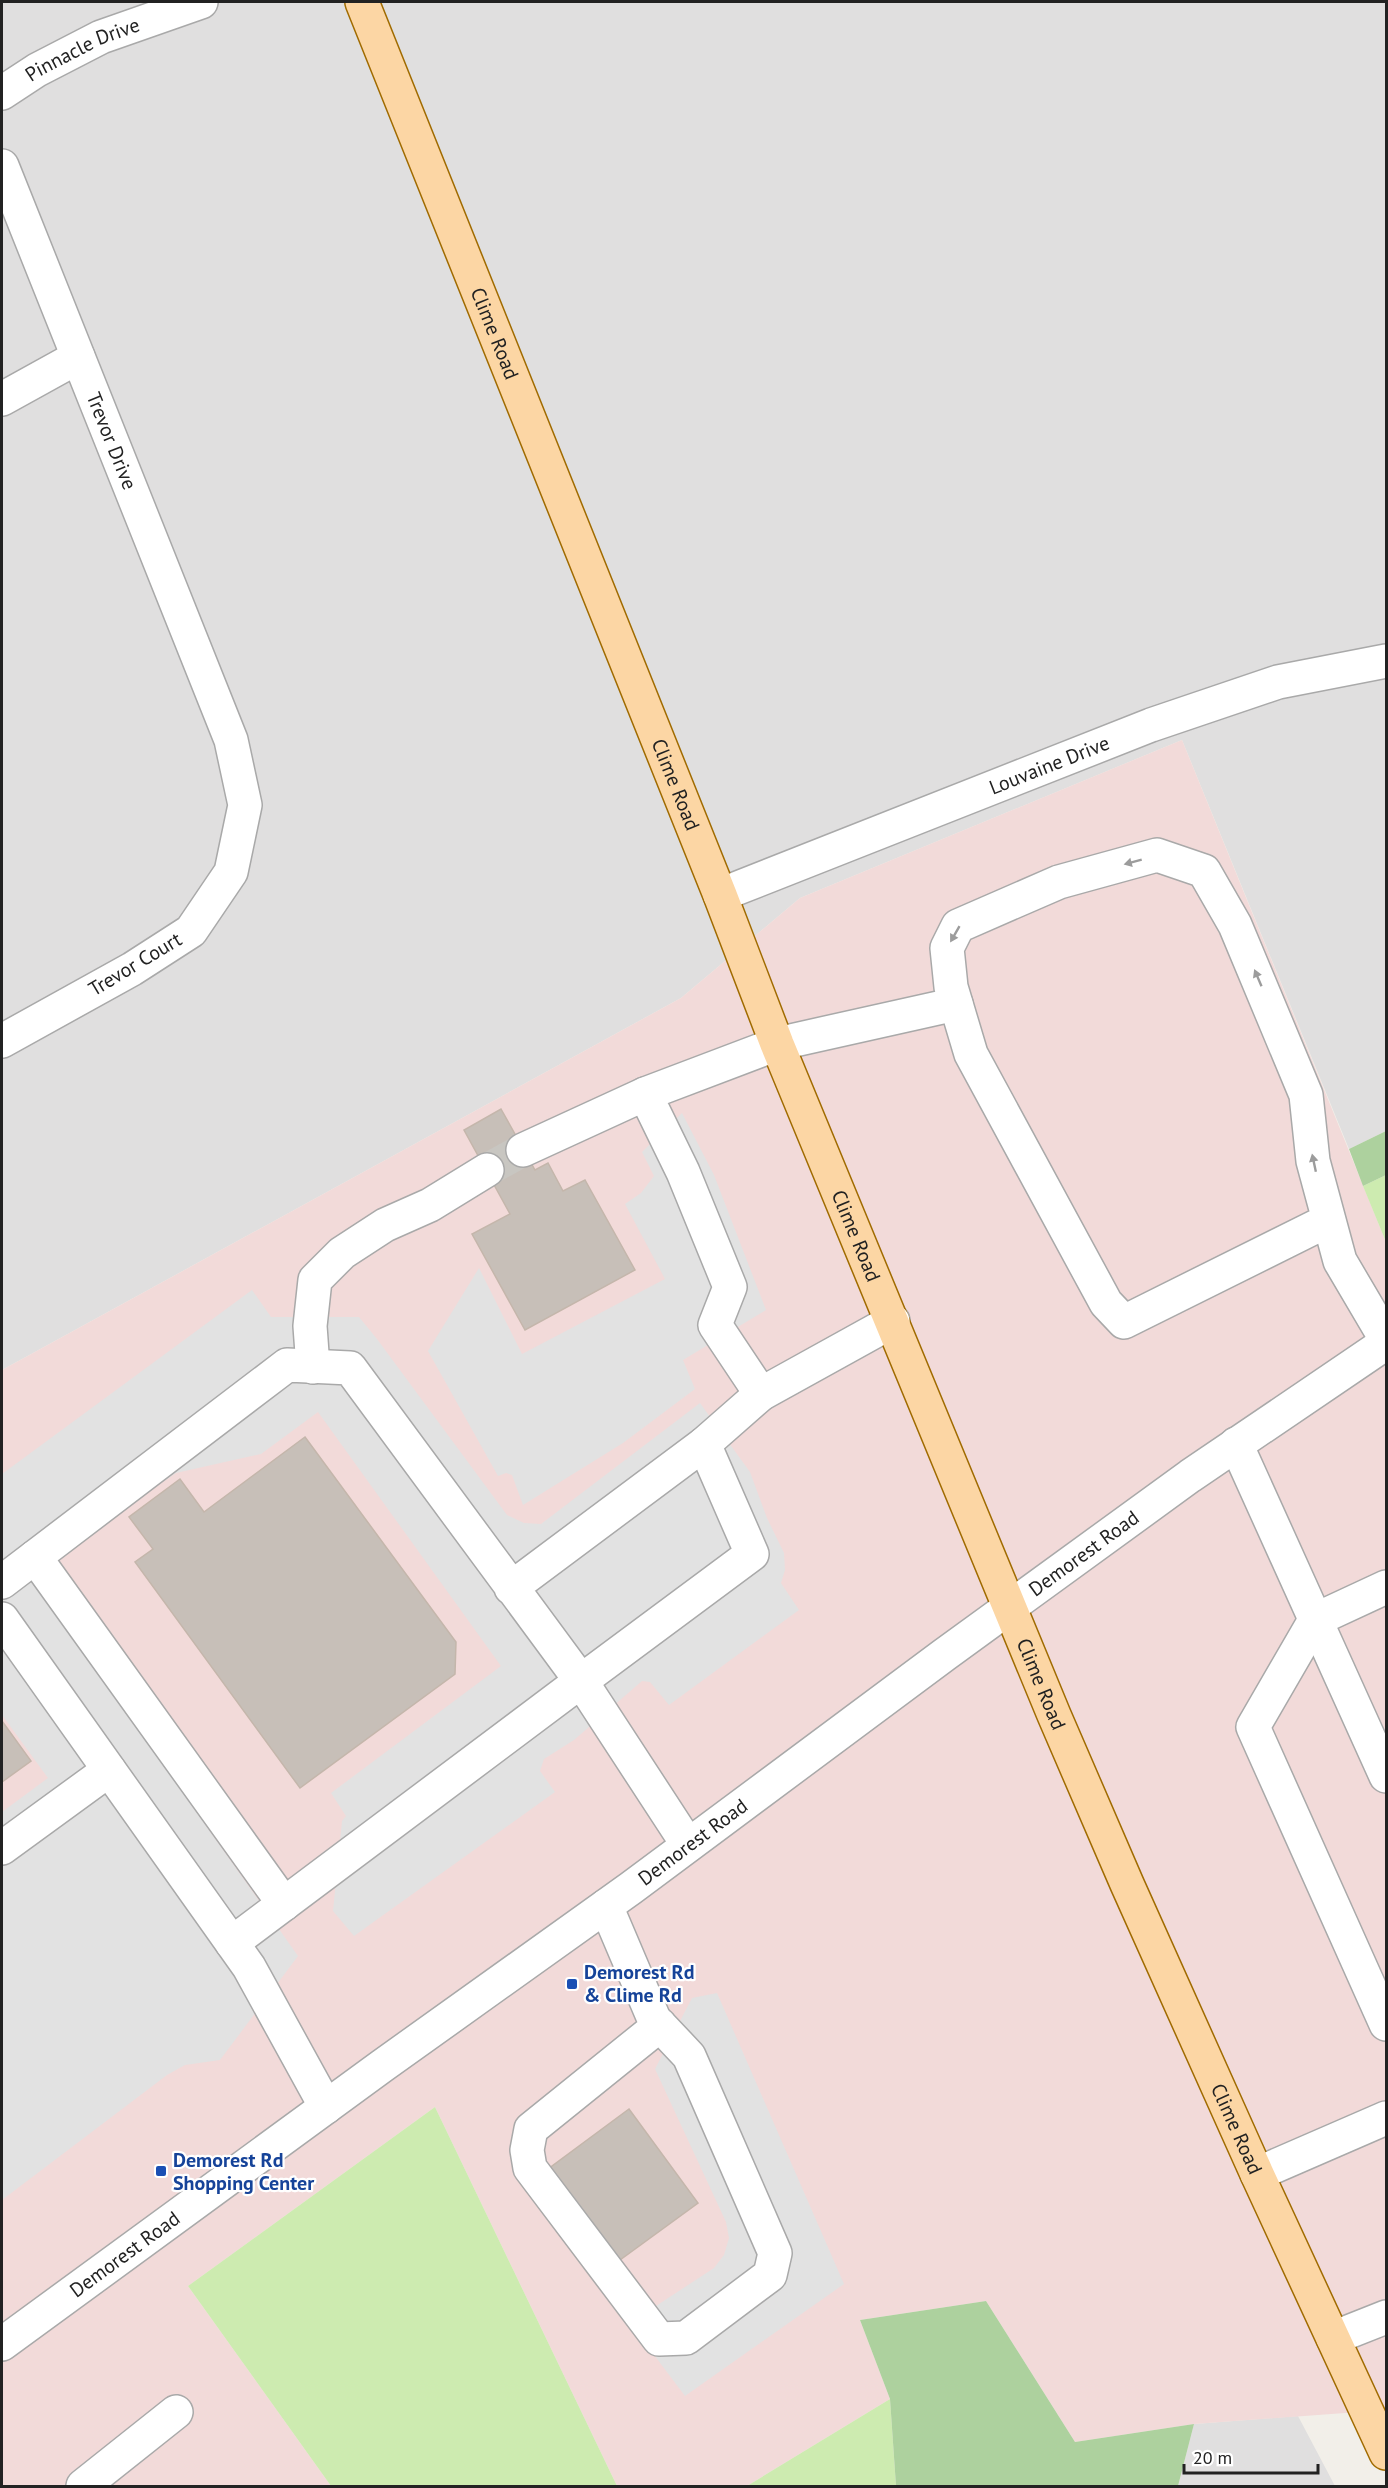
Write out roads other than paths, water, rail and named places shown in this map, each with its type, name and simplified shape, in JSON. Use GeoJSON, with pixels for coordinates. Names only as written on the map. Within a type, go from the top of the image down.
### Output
{"type":"FeatureCollection","features":[{"type":"Feature","properties":{"kind":"main road","name":"Clime Road"},"geometry":{"type":"LineString","coordinates":[[362,2],[720,895],[777,1044],[1009,1608],[1131,1895],[1386,2453]]}},
{"type":"Feature","properties":{"kind":"street","name":"Pinnacle Drive"},"geometry":{"type":"LineString","coordinates":[[2,93],[37,70],[101,37],[201,2]]}},
{"type":"Feature","properties":{"kind":"street","name":"Trevor Drive"},"geometry":{"type":"LineString","coordinates":[[2,166],[222,715]]}},
{"type":"Feature","properties":{"kind":"street"},"geometry":{"type":"LineString","coordinates":[[2,399],[78,357]]}},
{"type":"Feature","properties":{"kind":"street","name":"Louvaine Drive"},"geometry":{"type":"LineString","coordinates":[[720,895],[1151,725],[1278,682],[1386,661]]}},
{"type":"Feature","properties":{"kind":"street","name":"Trevor Court"},"geometry":{"type":"LineString","coordinates":[[2,1041],[132,969],[191,931],[231,872],[245,805],[231,740],[222,715]]}},
{"type":"Feature","properties":{"kind":"street"},"geometry":{"type":"LineString","coordinates":[[1329,1220],[1124,1322],[1106,1303],[971,1054],[951,987],[947,948],[958,926],[1059,882],[1157,855],[1204,871],[1236,925],[1306,1095],[1313,1161],[1341,1261],[1386,1341]]}},
{"type":"Feature","properties":{"kind":"street"},"geometry":{"type":"LineString","coordinates":[[523,1150],[645,1094],[777,1044],[956,1005]]}},
{"type":"Feature","properties":{"kind":"street"},"geometry":{"type":"LineString","coordinates":[[645,1094],[683,1172],[730,1287],[715,1325],[761,1394]]}},
{"type":"Feature","properties":{"kind":"street"},"geometry":{"type":"LineString","coordinates":[[313,1366],[310,1326],[315,1280],[342,1253],[385,1225],[430,1205],[487,1170]]}},
{"type":"Feature","properties":{"kind":"street"},"geometry":{"type":"LineString","coordinates":[[512,1588],[704,1444],[761,1394],[892,1321]]}},
{"type":"Feature","properties":{"kind":"street","name":"Demorest Road"},"geometry":{"type":"LineString","coordinates":[[2,2344],[606,1906],[1009,1608],[1236,1444],[1386,1341]]}},
{"type":"Feature","properties":{"kind":"street"},"geometry":{"type":"LineString","coordinates":[[2,1582],[287,1365],[350,1368],[581,1682],[688,1845]]}},
{"type":"Feature","properties":{"kind":"street"},"geometry":{"type":"LineString","coordinates":[[232,1943],[752,1554],[704,1444]]}},
{"type":"Feature","properties":{"kind":"street"},"geometry":{"type":"LineString","coordinates":[[1236,1444],[1386,1776]]}},
{"type":"Feature","properties":{"kind":"street"},"geometry":{"type":"LineString","coordinates":[[35,1557],[284,1904]]}},
{"type":"Feature","properties":{"kind":"street"},"geometry":{"type":"LineString","coordinates":[[1386,1587],[1315,1620],[1252,1727],[1386,2024]]}},
{"type":"Feature","properties":{"kind":"street"},"geometry":{"type":"LineString","coordinates":[[2,1619],[249,1967],[326,2107]]}},
{"type":"Feature","properties":{"kind":"street"},"geometry":{"type":"LineString","coordinates":[[2,1848],[109,1770]]}},
{"type":"Feature","properties":{"kind":"street"},"geometry":{"type":"LineString","coordinates":[[606,1906],[654,2019],[660,2025],[689,2056],[775,2253],[770,2275],[686,2338],[659,2339],[530,2168],[527,2150],[531,2129],[660,2025]]}},
{"type":"Feature","properties":{"kind":"street"},"geometry":{"type":"LineString","coordinates":[[1257,2174],[1386,2118]]}},
{"type":"Feature","properties":{"kind":"street"},"geometry":{"type":"LineString","coordinates":[[1333,2338],[1386,2317]]}},
{"type":"Feature","properties":{"kind":"street"},"geometry":{"type":"LineString","coordinates":[[82,2487],[176,2412]]}},
{"type":"Feature","properties":{"kind":"tunnel"},"geometry":{"type":"LineString","coordinates":[[487,1170],[523,1150]]}},
{"type":"Feature","properties":{"kind":"place","name":"Demorest Rd & Clime Rd"},"geometry":{"type":"Point","coordinates":[572,1984]}},
{"type":"Feature","properties":{"kind":"place","name":"Demorest Rd Shopping Center"},"geometry":{"type":"Point","coordinates":[161,2171]}}]}
